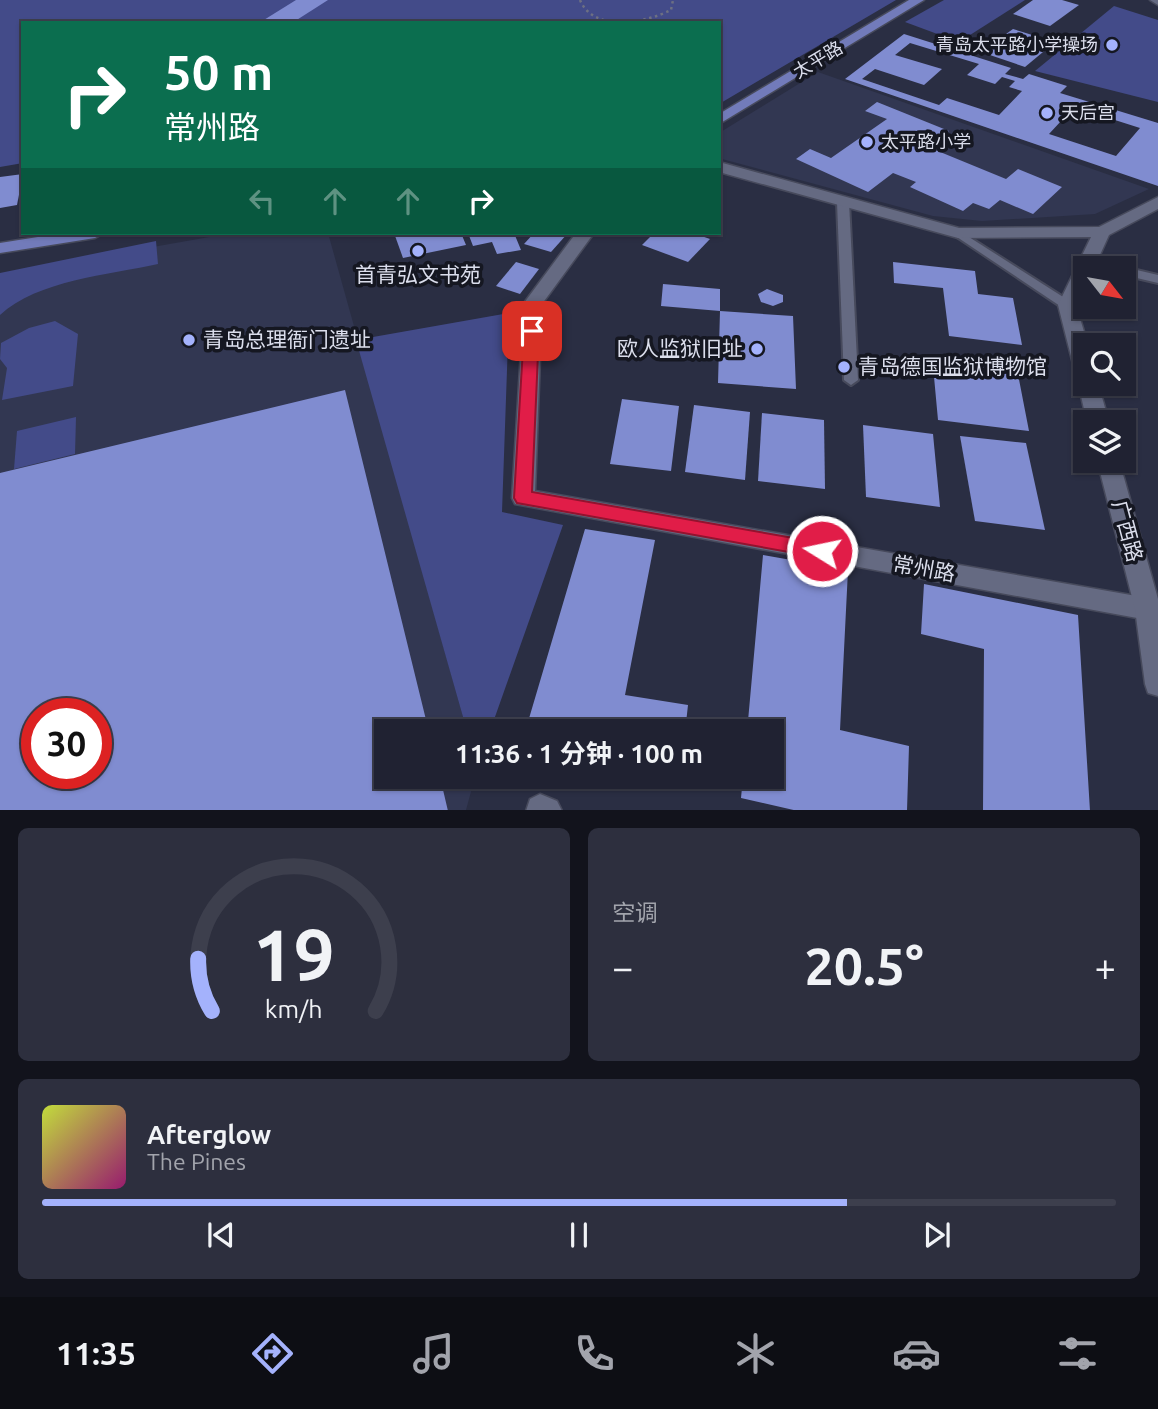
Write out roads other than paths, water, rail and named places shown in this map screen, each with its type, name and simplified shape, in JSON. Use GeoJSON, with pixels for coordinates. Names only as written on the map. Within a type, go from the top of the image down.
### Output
{"type":"FeatureCollection","features":[{"type":"Feature","properties":{"kind":"main road","name":"太平路"},"geometry":{"type":"LineString","coordinates":[[721,119],[918,0]]}},
{"type":"Feature","properties":{"kind":"main road"},"geometry":{"type":"LineString","coordinates":[[721,167],[958,233],[1102,232],[1158,202]]}},
{"type":"Feature","properties":{"kind":"main road"},"geometry":{"type":"LineString","coordinates":[[1090,256],[1102,232]]}},
{"type":"Feature","properties":{"kind":"main road"},"geometry":{"type":"LineString","coordinates":[[0,248],[82,235]]}},
{"type":"Feature","properties":{"kind":"main road","name":"常州路"},"geometry":{"type":"LineString","coordinates":[[584,235],[533,303],[523,498],[1148,609]]}},
{"type":"Feature","properties":{"kind":"main road"},"geometry":{"type":"LineString","coordinates":[[1073,292],[1067,305],[1075,333]]}},
{"type":"Feature","properties":{"kind":"main road","name":"广西路"},"geometry":{"type":"LineString","coordinates":[[1111,473],[1148,609],[1158,684]]}},
{"type":"Feature","properties":{"kind":"lane"},"geometry":{"type":"LineString","coordinates":[[843,202],[851,380]]}},
{"type":"Feature","properties":{"kind":"lane"},"geometry":{"type":"LineString","coordinates":[[958,233],[1067,305]]}},
{"type":"Feature","properties":{"kind":"lane"},"geometry":{"type":"LineString","coordinates":[[1136,274],[1158,279]]}},
{"type":"Feature","properties":{"kind":"place","name":"青岛太平路小学操场"},"geometry":{"type":"Point","coordinates":[1112,45]}},
{"type":"Feature","properties":{"kind":"place","name":"天后宫"},"geometry":{"type":"Point","coordinates":[1047,113]}},
{"type":"Feature","properties":{"kind":"place","name":"太平路小学"},"geometry":{"type":"Point","coordinates":[867,142]}},
{"type":"Feature","properties":{"kind":"place","name":"首青弘文书苑"},"geometry":{"type":"Point","coordinates":[418,251]}},
{"type":"Feature","properties":{"kind":"place","name":"青岛总理衙门遗址"},"geometry":{"type":"Point","coordinates":[189,340]}},
{"type":"Feature","properties":{"kind":"place","name":"欧人监狱旧址"},"geometry":{"type":"Point","coordinates":[757,349]}},
{"type":"Feature","properties":{"kind":"place","name":"青岛德国监狱博物馆"},"geometry":{"type":"Point","coordinates":[844,367]}}]}
